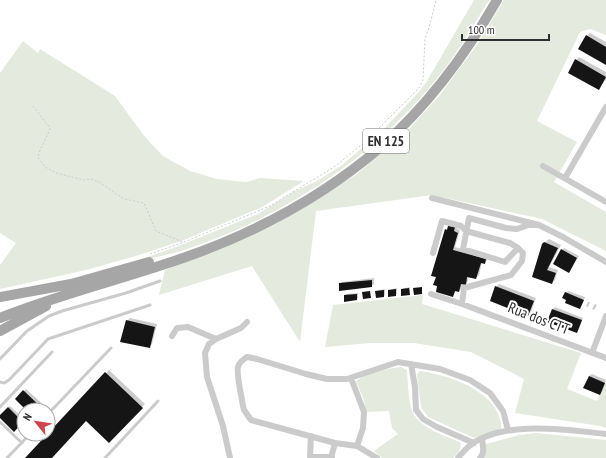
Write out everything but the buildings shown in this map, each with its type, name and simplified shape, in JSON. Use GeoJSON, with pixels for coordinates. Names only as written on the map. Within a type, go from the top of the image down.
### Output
{"type":"FeatureCollection","features":[{"type":"Feature","properties":{"kind":"main road","name":"EN 125"},"geometry":{"type":"LineString","coordinates":[[0,318],[35,304],[161,265],[209,247],[263,224],[295,207],[327,187],[359,164],[406,123],[466,50],[497,0]]}},
{"type":"Feature","properties":{"kind":"main road","name":"EN 125"},"geometry":{"type":"LineString","coordinates":[[0,314],[74,288],[209,247]]}},
{"type":"Feature","properties":{"kind":"main road"},"geometry":{"type":"LineString","coordinates":[[0,297],[72,284],[209,247]]}},
{"type":"Feature","properties":{"kind":"main road"},"geometry":{"type":"LineString","coordinates":[[0,331],[48,305],[137,277],[209,247]]}},
{"type":"Feature","properties":{"kind":"street"},"geometry":{"type":"LineString","coordinates":[[565,178],[606,107]]}},
{"type":"Feature","properties":{"kind":"street"},"geometry":{"type":"LineString","coordinates":[[543,166],[606,202]]}},
{"type":"Feature","properties":{"kind":"street"},"geometry":{"type":"LineString","coordinates":[[432,198],[539,225],[606,262]]}},
{"type":"Feature","properties":{"kind":"street"},"geometry":{"type":"LineString","coordinates":[[518,248],[505,262],[463,249],[469,218],[506,228],[517,229],[528,225],[539,225]]}},
{"type":"Feature","properties":{"kind":"street"},"geometry":{"type":"LineString","coordinates":[[433,253],[442,221],[461,226],[466,231],[510,243],[523,253],[522,261],[511,275],[464,288],[462,304]]}},
{"type":"Feature","properties":{"kind":"street","name":"Rua dos CTT"},"geometry":{"type":"LineString","coordinates":[[431,294],[462,304],[606,358]]}},
{"type":"Feature","properties":{"kind":"street"},"geometry":{"type":"LineString","coordinates":[[592,353],[606,316]]}},
{"type":"Feature","properties":{"kind":"street"},"geometry":{"type":"LineString","coordinates":[[230,458],[223,426],[207,377],[205,353],[209,344],[216,339],[241,328],[247,322]]}},
{"type":"Feature","properties":{"kind":"street"},"geometry":{"type":"LineString","coordinates":[[172,336],[177,328],[188,327],[216,339]]}},
{"type":"Feature","properties":{"kind":"street"},"geometry":{"type":"LineString","coordinates":[[377,458],[351,444],[334,443],[252,420],[244,410],[243,406],[238,373],[238,367],[242,360],[247,357],[258,359],[327,379],[348,379],[398,362],[440,369],[470,380],[490,394],[503,411],[508,430]]}},
{"type":"Feature","properties":{"kind":"street"},"geometry":{"type":"LineString","coordinates":[[411,364],[415,387],[416,410],[423,419],[474,444]]}},
{"type":"Feature","properties":{"kind":"street"},"geometry":{"type":"LineString","coordinates":[[351,378],[364,412],[363,428],[357,446]]}},
{"type":"Feature","properties":{"kind":"street"},"geometry":{"type":"LineString","coordinates":[[458,458],[469,446],[482,439],[508,430],[537,428],[606,434]]}},
{"type":"Feature","properties":{"kind":"street"},"geometry":{"type":"LineString","coordinates":[[311,436],[310,458],[332,458],[334,443]]}},
{"type":"Feature","properties":{"kind":"street"},"geometry":{"type":"LineString","coordinates":[[480,458],[484,449],[482,439]]}},
{"type":"Feature","properties":{"kind":"lane"},"geometry":{"type":"LineString","coordinates":[[0,359],[27,331],[49,316],[126,293],[160,281]]}},
{"type":"Feature","properties":{"kind":"lane"},"geometry":{"type":"LineString","coordinates":[[0,382],[4,383],[9,380],[48,339],[150,305]]}},
{"type":"Feature","properties":{"kind":"lane"},"geometry":{"type":"LineString","coordinates":[[56,406],[111,348]]}},
{"type":"Feature","properties":{"kind":"lane"},"geometry":{"type":"LineString","coordinates":[[0,407],[52,352]]}},
{"type":"Feature","properties":{"kind":"lane"},"geometry":{"type":"LineString","coordinates":[[105,458],[158,401]]}},
{"type":"Feature","properties":{"kind":"lane"},"geometry":{"type":"LineString","coordinates":[[0,422],[22,443],[7,458]]}},
{"type":"Feature","properties":{"kind":"path"},"geometry":{"type":"LineString","coordinates":[[148,254],[184,242],[270,206],[334,167],[370,137],[419,88],[423,80],[425,38],[436,0]]}},
{"type":"Feature","properties":{"kind":"path"},"geometry":{"type":"LineString","coordinates":[[33,106],[50,128],[48,137],[40,150],[38,157],[46,167],[56,173],[99,182],[124,199],[144,203],[156,231],[184,242]]}},
{"type":"Feature","properties":{"kind":"shaded area"},"geometry":{"type":"Polygon","coordinates":[[[474,0],[489,0],[446,67],[414,105],[386,133],[357,158],[293,201],[259,219],[187,249],[128,264],[176,247],[258,214],[293,192],[317,181],[341,166],[381,132],[417,94],[427,81],[474,0]]]}},
{"type":"Feature","properties":{"kind":"shaded area"},"geometry":{"type":"Polygon","coordinates":[[[504,0],[606,0],[606,35],[590,29],[580,32],[537,121],[577,142],[554,182],[606,212],[606,251],[542,219],[432,195],[316,211],[300,342],[252,266],[159,295],[165,270],[274,225],[357,174],[409,129],[439,96],[476,46],[504,0]]]}},
{"type":"Feature","properties":{"kind":"shaded area"},"geometry":{"type":"Polygon","coordinates":[[[23,41],[38,53],[40,49],[115,96],[145,137],[163,156],[190,171],[217,179],[246,182],[260,178],[304,181],[262,207],[184,240],[86,270],[0,289],[0,265],[16,243],[0,233],[0,73],[23,41]]]}},
{"type":"Feature","properties":{"kind":"shaded area"},"geometry":{"type":"Polygon","coordinates":[[[423,295],[422,304],[581,353],[567,389],[597,401],[606,380],[606,428],[515,413],[524,379],[471,352],[414,343],[370,343],[325,347],[333,305],[423,295]]]}},
{"type":"Feature","properties":{"kind":"shaded area"},"geometry":{"type":"Polygon","coordinates":[[[401,367],[407,370],[411,406],[418,420],[435,432],[460,442],[460,449],[453,458],[382,458],[374,451],[398,434],[392,428],[389,411],[366,412],[364,400],[356,381],[371,373],[401,367]]]}},
{"type":"Feature","properties":{"kind":"shaded area"},"geometry":{"type":"Polygon","coordinates":[[[420,371],[455,380],[467,385],[488,399],[495,408],[500,419],[500,431],[474,438],[428,417],[421,407],[417,376],[420,371]]]}},
{"type":"Feature","properties":{"kind":"shaded area"},"geometry":{"type":"Polygon","coordinates":[[[536,433],[606,440],[606,458],[483,458],[486,444],[519,435],[536,433]]]}}]}
